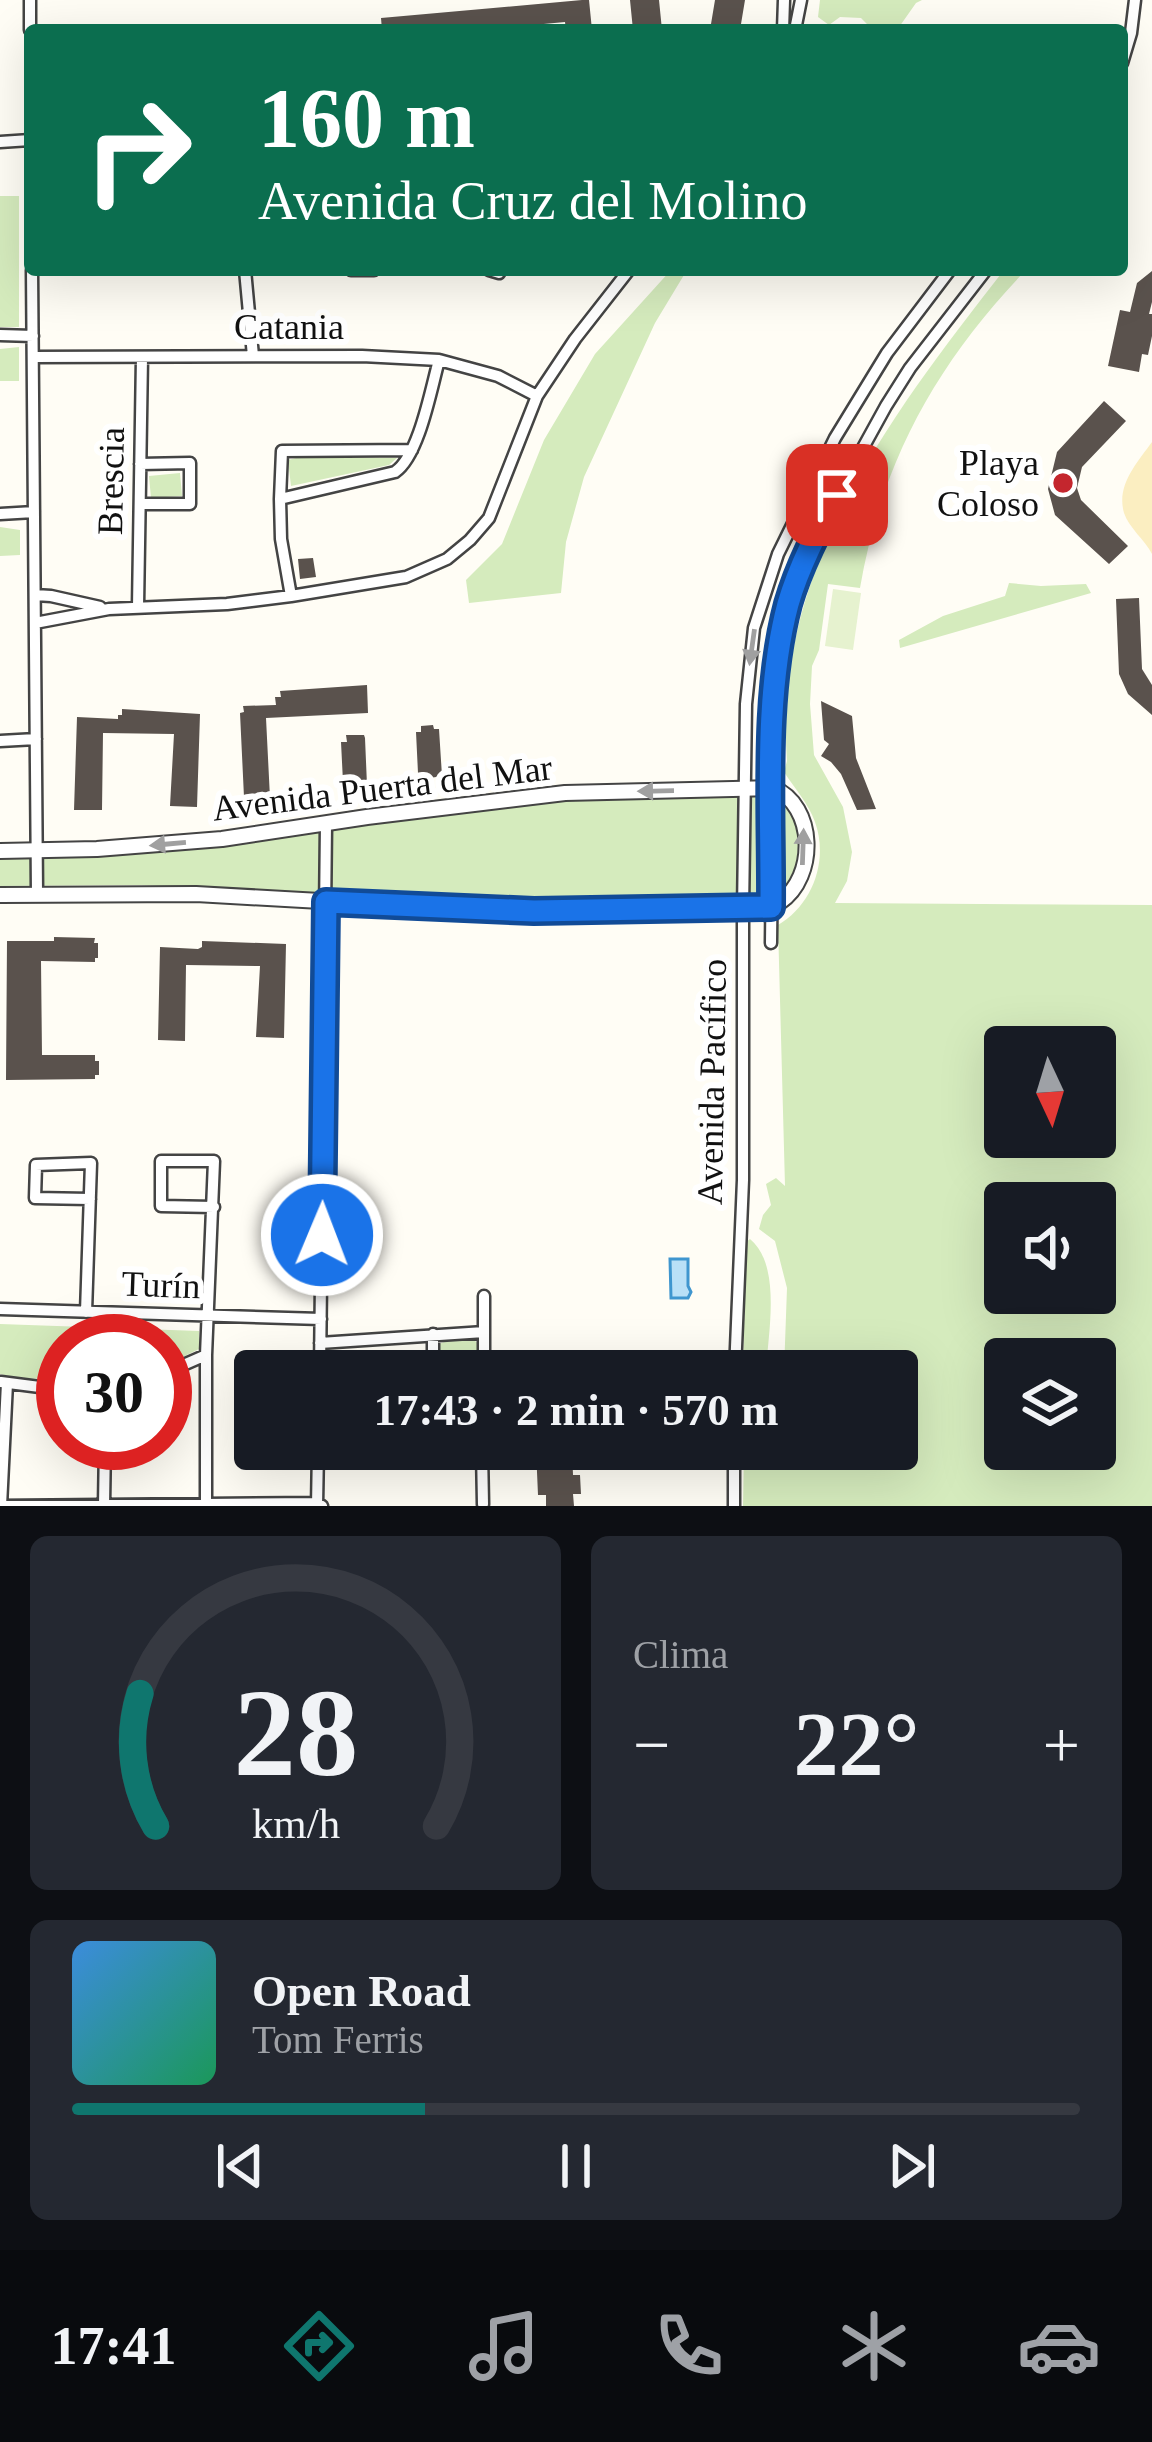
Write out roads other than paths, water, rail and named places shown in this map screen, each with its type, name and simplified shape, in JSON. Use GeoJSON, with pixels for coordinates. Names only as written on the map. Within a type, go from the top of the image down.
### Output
{"type":"FeatureCollection","features":[{"type":"Feature","properties":{"kind":"street"},"geometry":{"type":"LineString","coordinates":[[1128,43],[1135,0]]}},
{"type":"Feature","properties":{"kind":"street"},"geometry":{"type":"LineString","coordinates":[[32,276],[37,893]]}},
{"type":"Feature","properties":{"kind":"street"},"geometry":{"type":"LineString","coordinates":[[246,276],[253,356]]}},
{"type":"Feature","properties":{"kind":"street"},"geometry":{"type":"LineString","coordinates":[[35,623],[109,609],[291,596],[406,577],[434,566],[459,550],[489,518],[537,396],[624,276]]}},
{"type":"Feature","properties":{"kind":"street","name":"Avenida Pacífico"},"geometry":{"type":"LineString","coordinates":[[736,1350],[743,1180],[746,704],[752,644],[763,592],[778,554],[835,438],[887,353],[945,276]]}},
{"type":"Feature","properties":{"kind":"street","name":"Avenida Pacífico"},"geometry":{"type":"LineString","coordinates":[[771,944],[776,667],[802,565],[868,437],[910,368],[981,276]]}},
{"type":"Feature","properties":{"kind":"street"},"geometry":{"type":"LineString","coordinates":[[0,335],[33,335]]}},
{"type":"Feature","properties":{"kind":"street"},"geometry":{"type":"LineString","coordinates":[[887,353],[910,368]]}},
{"type":"Feature","properties":{"kind":"street","name":"Catania"},"geometry":{"type":"LineString","coordinates":[[33,357],[440,360],[498,376],[537,396]]}},
{"type":"Feature","properties":{"kind":"street","name":"Brescia"},"geometry":{"type":"LineString","coordinates":[[139,607],[142,357]]}},
{"type":"Feature","properties":{"kind":"street"},"geometry":{"type":"LineString","coordinates":[[280,499],[395,472],[408,462],[440,360]]}},
{"type":"Feature","properties":{"kind":"street"},"geometry":{"type":"LineString","coordinates":[[291,596],[281,539],[282,451],[412,450]]}},
{"type":"Feature","properties":{"kind":"street"},"geometry":{"type":"LineString","coordinates":[[140,464],[190,464],[190,504],[140,504]]}},
{"type":"Feature","properties":{"kind":"street"},"geometry":{"type":"LineString","coordinates":[[0,514],[34,512]]}},
{"type":"Feature","properties":{"kind":"street"},"geometry":{"type":"LineString","coordinates":[[778,554],[802,565]]}},
{"type":"Feature","properties":{"kind":"street"},"geometry":{"type":"LineString","coordinates":[[35,595],[109,609]]}},
{"type":"Feature","properties":{"kind":"street"},"geometry":{"type":"LineString","coordinates":[[0,741],[36,740]]}},
{"type":"Feature","properties":{"kind":"street"},"geometry":{"type":"LineString","coordinates":[[0,895],[196,894],[497,911],[771,907],[796,884],[806,850],[796,807],[772,788]]}},
{"type":"Feature","properties":{"kind":"street","name":"Avenida Puerta del Mar"},"geometry":{"type":"LineString","coordinates":[[0,851],[187,842],[547,795],[772,788]]}},
{"type":"Feature","properties":{"kind":"street"},"geometry":{"type":"LineString","coordinates":[[320,1350],[326,824]]}},
{"type":"Feature","properties":{"kind":"street"},"geometry":{"type":"LineString","coordinates":[[206,1505],[206,1355],[214,1207],[214,1161],[161,1161],[161,1206],[214,1207]]}},
{"type":"Feature","properties":{"kind":"street"},"geometry":{"type":"LineString","coordinates":[[86,1312],[90,1199],[91,1163],[36,1165],[35,1198],[90,1199]]}},
{"type":"Feature","properties":{"kind":"street"},"geometry":{"type":"LineString","coordinates":[[484,1296],[484,1350]]}},
{"type":"Feature","properties":{"kind":"street","name":"Turín"},"geometry":{"type":"LineString","coordinates":[[0,1309],[321,1318]]}},
{"type":"Feature","properties":{"kind":"street"},"geometry":{"type":"LineString","coordinates":[[320,1342],[484,1332]]}},
{"type":"Feature","properties":{"kind":"street"},"geometry":{"type":"LineString","coordinates":[[433,1334],[433,1350]]}},
{"type":"Feature","properties":{"kind":"street"},"geometry":{"type":"LineString","coordinates":[[192,1361],[206,1355]]}},
{"type":"Feature","properties":{"kind":"street"},"geometry":{"type":"LineString","coordinates":[[36,1386],[3,1382],[1,1505],[319,1505],[318,1470]]}},
{"type":"Feature","properties":{"kind":"street"},"geometry":{"type":"LineString","coordinates":[[104,1470],[104,1505]]}},
{"type":"Feature","properties":{"kind":"street"},"geometry":{"type":"LineString","coordinates":[[482,1470],[483,1504]]}},
{"type":"Feature","properties":{"kind":"street"},"geometry":{"type":"LineString","coordinates":[[734,1470],[734,1506]]}},
{"type":"Feature","properties":{"kind":"water"},"geometry":{"type":"Polygon","coordinates":[[[670,1259],[688,1259],[688,1298],[671,1298],[670,1259]]]}},
{"type":"Feature","properties":{"kind":"place","name":"Playa Coloso"},"geometry":{"type":"Point","coordinates":[1063,483]}}]}
